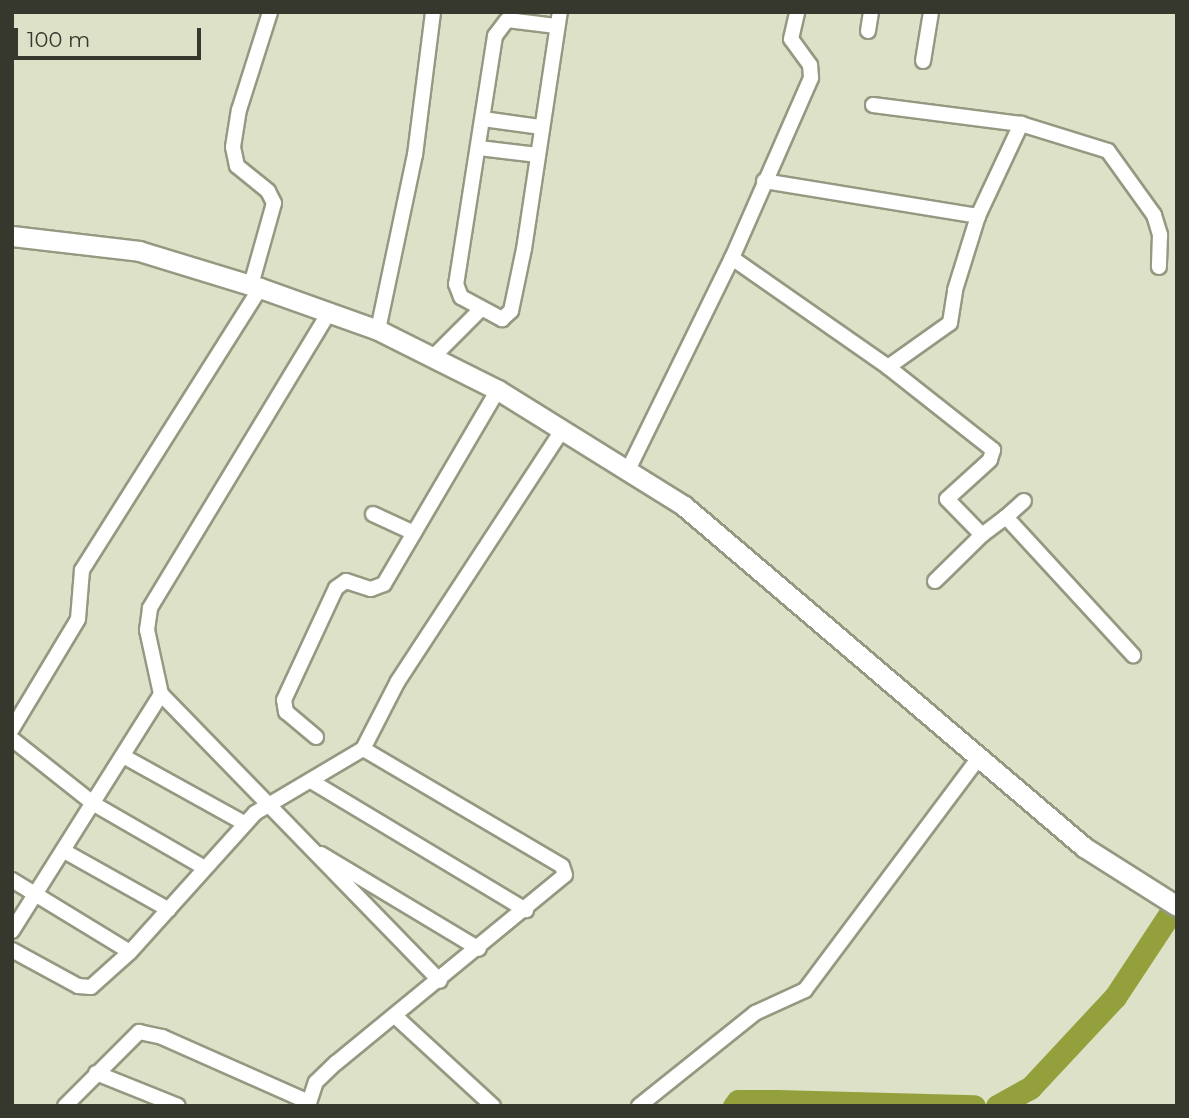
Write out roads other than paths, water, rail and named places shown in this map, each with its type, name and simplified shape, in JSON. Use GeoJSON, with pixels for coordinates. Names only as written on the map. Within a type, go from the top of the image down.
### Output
{"type":"FeatureCollection","features":[{"type":"Feature","properties":{"kind":"street"},"geometry":{"type":"LineString","coordinates":[[12,729],[78,619],[82,570],[255,287],[275,202],[268,191],[237,166],[233,147],[239,110],[270,12]]}},
{"type":"Feature","properties":{"kind":"street"},"geometry":{"type":"LineString","coordinates":[[378,330],[415,155],[433,12]]}},
{"type":"Feature","properties":{"kind":"street"},"geometry":{"type":"LineString","coordinates":[[629,468],[732,258],[812,75],[810,65],[791,39],[797,12]]}},
{"type":"Feature","properties":{"kind":"street"},"geometry":{"type":"LineString","coordinates":[[868,31],[871,12]]}},
{"type":"Feature","properties":{"kind":"street"},"geometry":{"type":"LineString","coordinates":[[923,61],[932,12]]}},
{"type":"Feature","properties":{"kind":"street"},"geometry":{"type":"LineString","coordinates":[[510,19],[558,19],[511,311],[502,319],[458,294],[456,284],[498,28],[510,19]]}},
{"type":"Feature","properties":{"kind":"street"},"geometry":{"type":"LineString","coordinates":[[873,105],[1021,124],[1112,154],[1154,215],[1160,235],[1159,267]]}},
{"type":"Feature","properties":{"kind":"street"},"geometry":{"type":"LineString","coordinates":[[483,119],[541,127]]}},
{"type":"Feature","properties":{"kind":"street"},"geometry":{"type":"LineString","coordinates":[[888,367],[950,323],[955,290],[978,216],[1021,124]]}},
{"type":"Feature","properties":{"kind":"street"},"geometry":{"type":"LineString","coordinates":[[479,148],[538,155]]}},
{"type":"Feature","properties":{"kind":"street"},"geometry":{"type":"LineString","coordinates":[[765,181],[978,216]]}},
{"type":"Feature","properties":{"kind":"street"},"geometry":{"type":"LineString","coordinates":[[12,236],[139,251],[255,287],[378,330],[435,355],[498,390],[629,468],[684,506],[1101,861],[1169,902]]}},
{"type":"Feature","properties":{"kind":"street"},"geometry":{"type":"LineString","coordinates":[[732,258],[888,367],[993,450],[990,460],[947,496],[982,536]]}},
{"type":"Feature","properties":{"kind":"street"},"geometry":{"type":"LineString","coordinates":[[435,355],[481,309]]}},
{"type":"Feature","properties":{"kind":"street"},"geometry":{"type":"LineString","coordinates":[[330,313],[150,608],[147,631],[161,694],[302,843],[440,981]]}},
{"type":"Feature","properties":{"kind":"street"},"geometry":{"type":"LineString","coordinates":[[316,737],[286,712],[284,700],[336,588],[346,581],[367,589],[381,587],[498,390]]}},
{"type":"Feature","properties":{"kind":"street"},"geometry":{"type":"LineString","coordinates":[[12,950],[88,988],[130,952],[244,823],[267,804],[363,750],[398,681],[563,429]]}},
{"type":"Feature","properties":{"kind":"street"},"geometry":{"type":"LineString","coordinates":[[935,581],[1024,501]]}},
{"type":"Feature","properties":{"kind":"street"},"geometry":{"type":"LineString","coordinates":[[373,514],[414,533]]}},
{"type":"Feature","properties":{"kind":"street"},"geometry":{"type":"LineString","coordinates":[[1006,517],[1133,655]]}},
{"type":"Feature","properties":{"kind":"street"},"geometry":{"type":"LineString","coordinates":[[12,931],[161,694]]}},
{"type":"Feature","properties":{"kind":"street"},"geometry":{"type":"LineString","coordinates":[[12,739],[94,804],[205,868]]}},
{"type":"Feature","properties":{"kind":"street"},"geometry":{"type":"LineString","coordinates":[[65,1106],[133,1035],[147,1032],[308,1104],[324,1073],[562,879],[564,868],[363,750]]}},
{"type":"Feature","properties":{"kind":"street"},"geometry":{"type":"LineString","coordinates":[[123,756],[244,823]]}},
{"type":"Feature","properties":{"kind":"street"},"geometry":{"type":"LineString","coordinates":[[639,1106],[755,1013],[805,990],[979,757]]}},
{"type":"Feature","properties":{"kind":"street"},"geometry":{"type":"LineString","coordinates":[[311,781],[526,909]]}},
{"type":"Feature","properties":{"kind":"street"},"geometry":{"type":"LineString","coordinates":[[302,843],[478,949]]}},
{"type":"Feature","properties":{"kind":"street"},"geometry":{"type":"LineString","coordinates":[[64,851],[169,910]]}},
{"type":"Feature","properties":{"kind":"street"},"geometry":{"type":"LineString","coordinates":[[12,880],[130,952]]}},
{"type":"Feature","properties":{"kind":"street"},"geometry":{"type":"LineString","coordinates":[[395,1016],[493,1106]]}},
{"type":"Feature","properties":{"kind":"street"},"geometry":{"type":"LineString","coordinates":[[96,1073],[178,1106]]}},
{"type":"Feature","properties":{"kind":"waterway"},"geometry":{"type":"LineString","coordinates":[[997,1106],[1030,1088],[1115,997],[1177,903]]}},
{"type":"Feature","properties":{"kind":"waterway"},"geometry":{"type":"LineString","coordinates":[[734,1106],[738,1101],[974,1106]]}}]}
